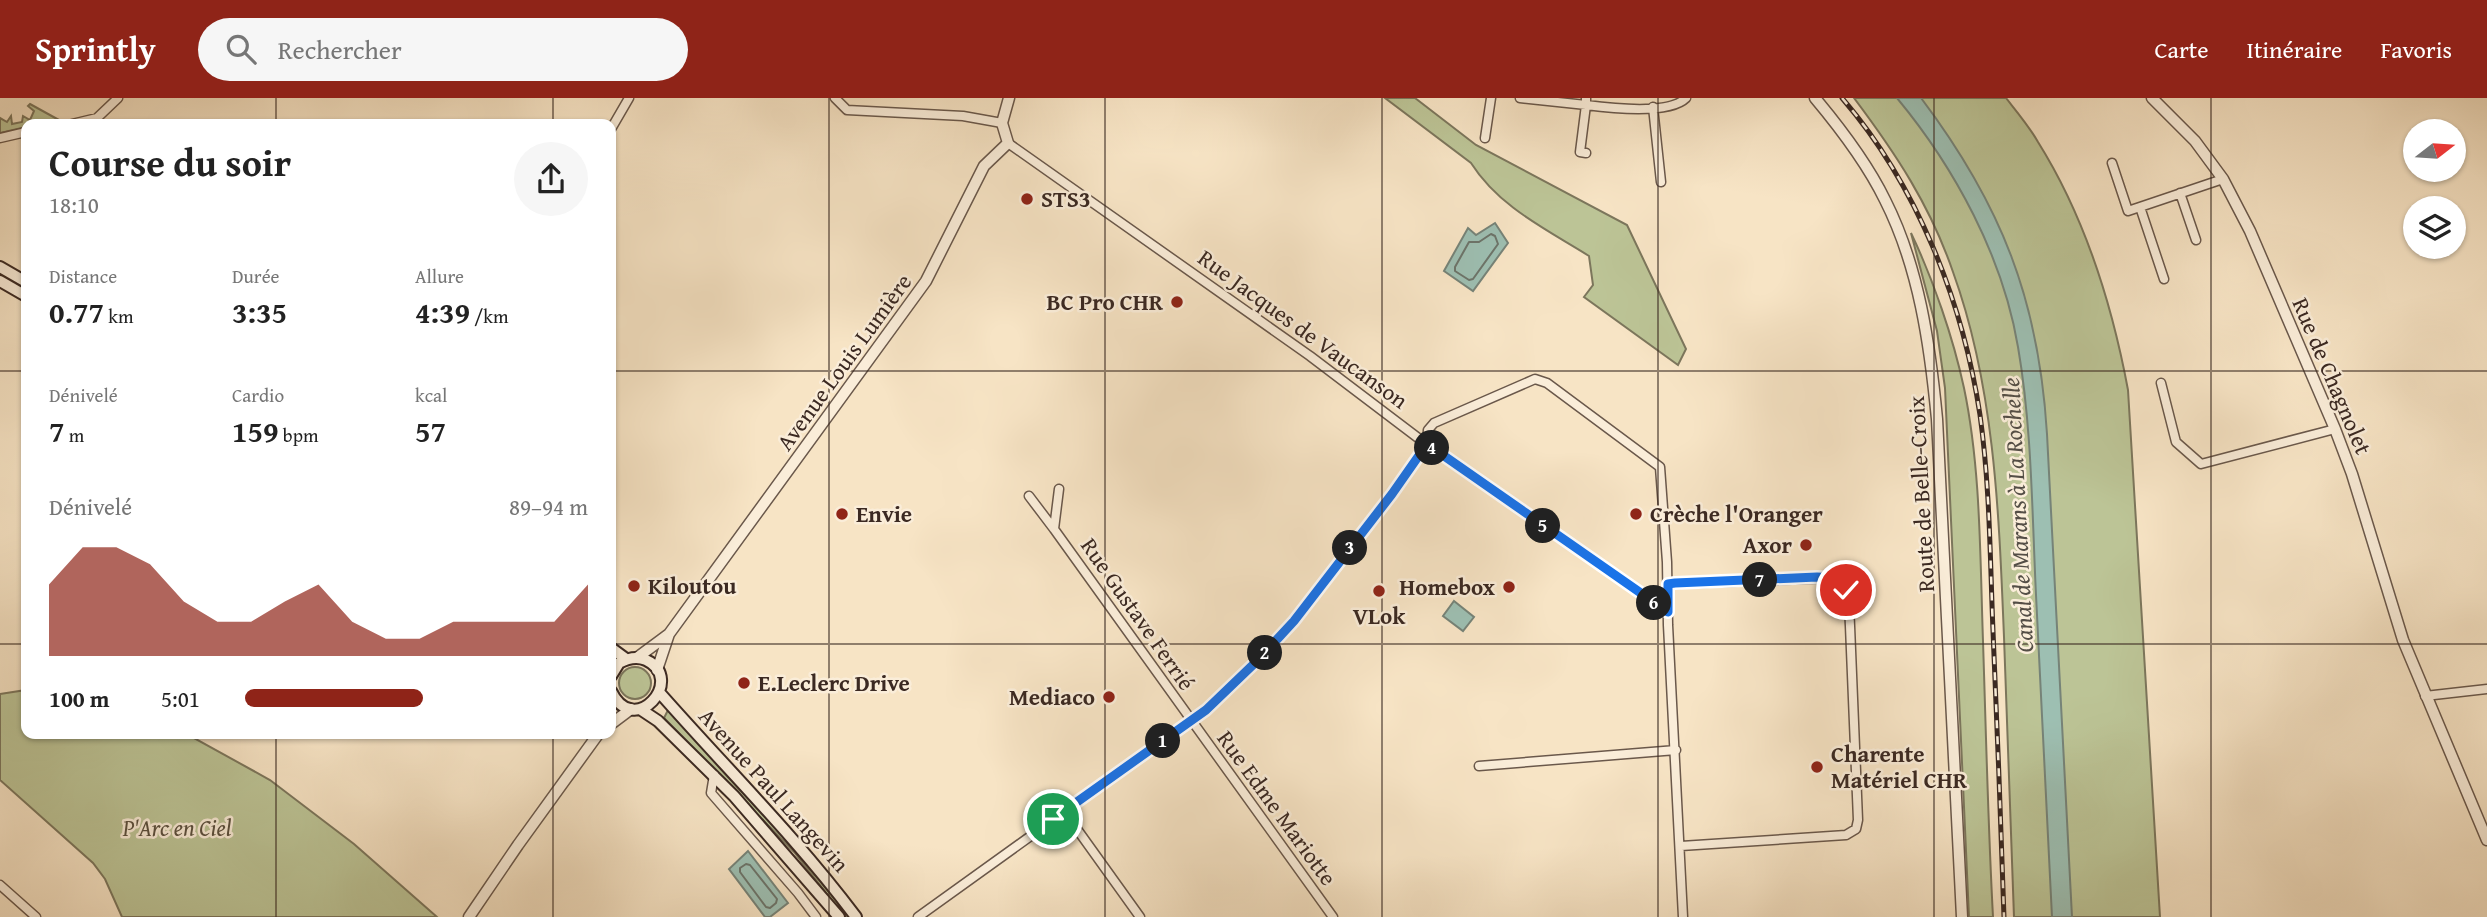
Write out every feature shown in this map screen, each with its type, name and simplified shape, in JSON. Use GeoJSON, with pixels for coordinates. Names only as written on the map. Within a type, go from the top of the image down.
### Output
{"type":"FeatureCollection","features":[{"type":"Feature","properties":{"kind":"main road"},"geometry":{"type":"LineString","coordinates":[[0,267],[21,279]]}},
{"type":"Feature","properties":{"kind":"main road"},"geometry":{"type":"LineString","coordinates":[[0,281],[21,293]]}},
{"type":"Feature","properties":{"kind":"main road"},"geometry":{"type":"LineString","coordinates":[[616,652],[626,659]]}},
{"type":"Feature","properties":{"kind":"main road"},"geometry":{"type":"LineString","coordinates":[[616,666],[626,659],[638,657],[645,659],[657,670],[661,684],[659,692],[652,703],[635,709]]}},
{"type":"Feature","properties":{"kind":"main road","name":"Avenue Paul Langevin"},"geometry":{"type":"LineString","coordinates":[[659,692],[753,792],[827,878],[856,917]]}},
{"type":"Feature","properties":{"kind":"main road","name":"Avenue Paul Langevin"},"geometry":{"type":"LineString","coordinates":[[616,700],[652,715],[713,775],[839,917]]}},
{"type":"Feature","properties":{"kind":"street"},"geometry":{"type":"LineString","coordinates":[[93,119],[118,98]]}},
{"type":"Feature","properties":{"kind":"street"},"geometry":{"type":"LineString","coordinates":[[616,120],[629,98]]}},
{"type":"Feature","properties":{"kind":"street"},"geometry":{"type":"LineString","coordinates":[[835,98],[847,110],[963,116],[1002,123]]}},
{"type":"Feature","properties":{"kind":"street"},"geometry":{"type":"LineString","coordinates":[[1008,143],[1002,123],[1009,98]]}},
{"type":"Feature","properties":{"kind":"street"},"geometry":{"type":"LineString","coordinates":[[1485,138],[1490,98]]}},
{"type":"Feature","properties":{"kind":"street"},"geometry":{"type":"LineString","coordinates":[[1520,98],[1586,102],[1625,110],[1677,104],[1686,98]]}},
{"type":"Feature","properties":{"kind":"street","name":"Route de Belle-Croix"},"geometry":{"type":"LineString","coordinates":[[1815,98],[1859,156],[1885,200],[1907,258],[1929,347],[1937,419],[1962,917]]}},
{"type":"Feature","properties":{"kind":"street","name":"Rue de Chagnolet"},"geometry":{"type":"LineString","coordinates":[[2152,98],[2194,141],[2223,179],[2250,231],[2335,429],[2352,474],[2385,588],[2425,696],[2487,840]]}},
{"type":"Feature","properties":{"kind":"street"},"geometry":{"type":"LineString","coordinates":[[1586,102],[1580,152],[1586,153]]}},
{"type":"Feature","properties":{"kind":"street"},"geometry":{"type":"LineString","coordinates":[[1653,107],[1661,182]]}},
{"type":"Feature","properties":{"kind":"street"},"geometry":{"type":"LineString","coordinates":[[0,138],[21,133]]}},
{"type":"Feature","properties":{"kind":"street","name":"Rue Jacques de Vaucanson"},"geometry":{"type":"LineString","coordinates":[[1008,143],[1299,348],[1427,444],[1668,612]]}},
{"type":"Feature","properties":{"kind":"street","name":"Avenue Louis Lumière"},"geometry":{"type":"LineString","coordinates":[[657,670],[670,634],[926,281],[984,166],[1008,143]]}},
{"type":"Feature","properties":{"kind":"street"},"geometry":{"type":"LineString","coordinates":[[2112,163],[2128,211],[2223,179]]}},
{"type":"Feature","properties":{"kind":"street"},"geometry":{"type":"LineString","coordinates":[[2180,193],[2196,240]]}},
{"type":"Feature","properties":{"kind":"street"},"geometry":{"type":"LineString","coordinates":[[2140,207],[2164,279]]}},
{"type":"Feature","properties":{"kind":"street"},"geometry":{"type":"LineString","coordinates":[[918,917],[1206,710],[1250,668],[1294,621],[1392,494],[1427,444],[1428,430],[1434,423],[1529,381],[1542,380],[1660,467],[1683,917]]}},
{"type":"Feature","properties":{"kind":"street"},"geometry":{"type":"LineString","coordinates":[[2161,383],[2176,442],[2201,464],[2335,429]]}},
{"type":"Feature","properties":{"kind":"street","name":"Rue Gustave Ferrié"},"geometry":{"type":"LineString","coordinates":[[1054,530],[1059,489]]}},
{"type":"Feature","properties":{"kind":"street","name":"Rue Gustave Ferrié"},"geometry":{"type":"LineString","coordinates":[[1029,496],[1190,721]]}},
{"type":"Feature","properties":{"kind":"street"},"geometry":{"type":"LineString","coordinates":[[1668,584],[1836,578],[1846,590],[1850,626],[1858,820],[1856,829],[1846,835],[1681,846]]}},
{"type":"Feature","properties":{"kind":"street","name":"Avenue Louis Lumière"},"geometry":{"type":"LineString","coordinates":[[638,657],[670,634]]}},
{"type":"Feature","properties":{"kind":"street"},"geometry":{"type":"LineString","coordinates":[[2425,696],[2487,689]]}},
{"type":"Feature","properties":{"kind":"street"},"geometry":{"type":"LineString","coordinates":[[616,721],[635,709]]}},
{"type":"Feature","properties":{"kind":"street","name":"Rue Edme Mariotte"},"geometry":{"type":"LineString","coordinates":[[1190,721],[1330,916]]}},
{"type":"Feature","properties":{"kind":"street"},"geometry":{"type":"LineString","coordinates":[[469,917],[595,739]]}},
{"type":"Feature","properties":{"kind":"street"},"geometry":{"type":"LineString","coordinates":[[1479,766],[1676,750]]}},
{"type":"Feature","properties":{"kind":"street"},"geometry":{"type":"LineString","coordinates":[[713,775],[711,793],[798,892],[816,917]]}},
{"type":"Feature","properties":{"kind":"street"},"geometry":{"type":"LineString","coordinates":[[1064,811],[1140,917]]}},
{"type":"Feature","properties":{"kind":"street"},"geometry":{"type":"LineString","coordinates":[[0,885],[36,917]]}},
{"type":"Feature","properties":{"kind":"green space"},"geometry":{"type":"Polygon","coordinates":[[[1385,98],[1415,98],[1476,145],[1627,225],[1686,349],[1678,365],[1584,297],[1593,285],[1589,256],[1509,205],[1482,179],[1471,163],[1385,98]]]}},
{"type":"Feature","properties":{"kind":"green space"},"geometry":{"type":"Polygon","coordinates":[[[1854,98],[2006,98],[2031,130],[2055,171],[2095,262],[2114,326],[2128,390],[2160,917],[2014,917],[1997,498],[1978,361],[1953,272],[1934,224],[1898,160],[1854,98]]]}},
{"type":"Feature","properties":{"kind":"green space"},"geometry":{"type":"Polygon","coordinates":[[[30,104],[57,119],[30,119],[34,111],[28,106],[30,104]]]}},
{"type":"Feature","properties":{"kind":"green space"},"geometry":{"type":"Polygon","coordinates":[[[11,116],[12,124],[21,122],[21,128],[0,133],[0,118],[7,122],[11,116]]]}},
{"type":"Feature","properties":{"kind":"green space"},"geometry":{"type":"Polygon","coordinates":[[[1911,233],[1935,289],[1954,349],[1964,388],[1974,450],[1993,917],[1969,917],[1945,388],[1937,331],[1911,233]]]}},
{"type":"Feature","properties":{"kind":"green space"},"geometry":{"type":"Polygon","coordinates":[[[635,667],[646,672],[651,683],[646,694],[635,699],[624,694],[619,683],[624,672],[635,667]]]}},
{"type":"Feature","properties":{"kind":"green space","name":"P'Arc en Ciel"},"geometry":{"type":"Polygon","coordinates":[[[21,691],[21,739],[196,739],[270,780],[354,844],[437,917],[122,917],[105,879],[93,863],[0,780],[0,694],[21,691]]]}},
{"type":"Feature","properties":{"kind":"green space"},"geometry":{"type":"Polygon","coordinates":[[[668,710],[711,757],[748,790],[852,917],[845,917],[794,852],[664,718],[668,710]]]}},
{"type":"Feature","properties":{"kind":"water"},"geometry":{"type":"Polygon","coordinates":[[[1897,98],[1921,98],[1973,176],[2011,256],[2025,297],[2035,340],[2043,385],[2047,434],[2072,917],[2052,917],[2029,439],[2023,378],[2011,313],[2001,280],[1974,215],[1938,154],[1897,98]]]}},
{"type":"Feature","properties":{"kind":"water"},"geometry":{"type":"Polygon","coordinates":[[[1495,223],[1508,243],[1473,291],[1444,271],[1468,228],[1476,235],[1495,223]]]}},
{"type":"Feature","properties":{"kind":"water"},"geometry":{"type":"Polygon","coordinates":[[[1454,601],[1474,617],[1463,631],[1443,616],[1454,601]]]}},
{"type":"Feature","properties":{"kind":"water"},"geometry":{"type":"Polygon","coordinates":[[[748,851],[788,903],[770,917],[765,917],[729,869],[748,851]]]}},
{"type":"Feature","properties":{"kind":"railway"},"geometry":{"type":"LineString","coordinates":[[1842,98],[1893,168],[1933,247],[1949,288],[1972,373],[1980,415],[1988,496],[2004,917]]}},
{"type":"Feature","properties":{"kind":"place","name":"STS3"},"geometry":{"type":"Point","coordinates":[1027,199]}},
{"type":"Feature","properties":{"kind":"place","name":"BC Pro CHR"},"geometry":{"type":"Point","coordinates":[1177,302]}},
{"type":"Feature","properties":{"kind":"place","name":"Envie"},"geometry":{"type":"Point","coordinates":[842,514]}},
{"type":"Feature","properties":{"kind":"place","name":"Crèche l'Oranger"},"geometry":{"type":"Point","coordinates":[1636,514]}},
{"type":"Feature","properties":{"kind":"place","name":"Axor"},"geometry":{"type":"Point","coordinates":[1806,545]}},
{"type":"Feature","properties":{"kind":"place","name":"Kiloutou"},"geometry":{"type":"Point","coordinates":[634,586]}},
{"type":"Feature","properties":{"kind":"place","name":"Homebox"},"geometry":{"type":"Point","coordinates":[1509,587]}},
{"type":"Feature","properties":{"kind":"place","name":"VLok"},"geometry":{"type":"Point","coordinates":[1379,591]}},
{"type":"Feature","properties":{"kind":"place","name":"E.Leclerc Drive"},"geometry":{"type":"Point","coordinates":[744,683]}},
{"type":"Feature","properties":{"kind":"place","name":"Mediaco"},"geometry":{"type":"Point","coordinates":[1109,697]}},
{"type":"Feature","properties":{"kind":"place","name":"Charente Matériel CHR"},"geometry":{"type":"Point","coordinates":[1817,767]}},
{"type":"Feature","properties":{"kind":"route"},"geometry":{"type":"LineString","coordinates":[[1053,819],[1206,710],[1258,660],[1294,621],[1427,444],[1668,612],[1668,584],[1675,583],[1817,577],[1836,578],[1846,590]]}},
{"type":"Feature","properties":{"kind":"water label","name":"Canal de Marans à La Rochelle"},"geometry":{"type":"Point","coordinates":[2018,515]}}]}
